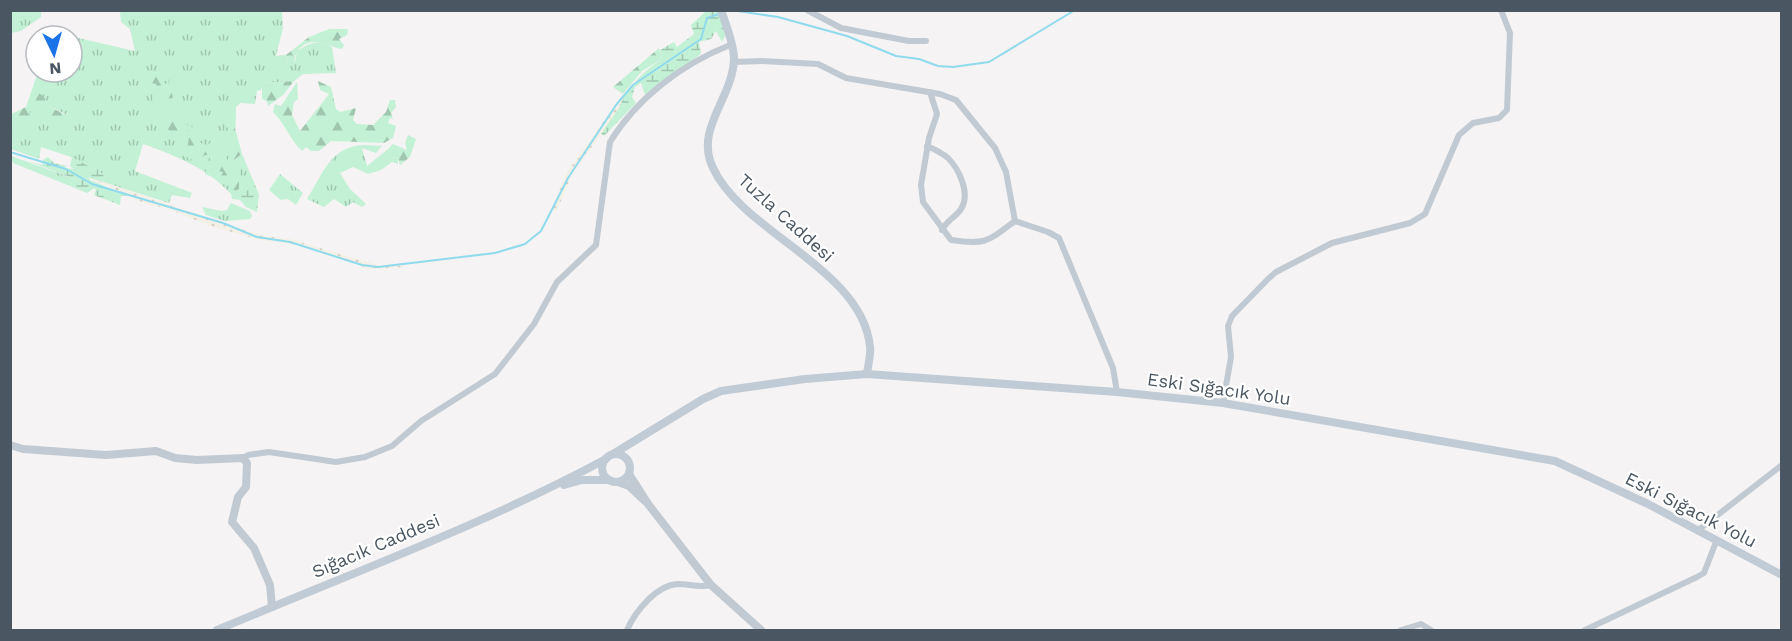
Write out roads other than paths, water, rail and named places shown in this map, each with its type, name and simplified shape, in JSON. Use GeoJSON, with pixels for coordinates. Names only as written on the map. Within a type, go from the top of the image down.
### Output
{"type":"FeatureCollection","features":[{"type":"Feature","properties":{"kind":"main road","name":"Tuzla Caddesi"},"geometry":{"type":"LineString","coordinates":[[721,10],[733,62],[730,78],[707,134],[708,154],[713,169],[742,205],[846,295],[862,320],[870,347],[867,374]]}},
{"type":"Feature","properties":{"kind":"main road","name":"Eski Sığacık Yolu"},"geometry":{"type":"LineString","coordinates":[[546,490],[609,457],[703,399],[721,391],[867,374],[1117,392],[1223,403],[1555,460],[1648,504],[1782,575]]}},
{"type":"Feature","properties":{"kind":"main road"},"geometry":{"type":"LineString","coordinates":[[546,490],[582,480],[613,481],[630,470],[637,441]]}},
{"type":"Feature","properties":{"kind":"main road"},"geometry":{"type":"LineString","coordinates":[[613,481],[602,468],[609,457],[626,458],[630,470]]}},
{"type":"Feature","properties":{"kind":"main road","name":"Sığacık Caddesi"},"geometry":{"type":"LineString","coordinates":[[217,630],[412,550],[546,490]]}},
{"type":"Feature","properties":{"kind":"street"},"geometry":{"type":"LineString","coordinates":[[807,10],[841,28],[909,42],[926,42]]}},
{"type":"Feature","properties":{"kind":"street"},"geometry":{"type":"LineString","coordinates":[[1223,403],[1231,357],[1228,326],[1232,316],[1268,279],[1332,243],[1410,223],[1425,214],[1459,135],[1473,123],[1499,118],[1507,111],[1510,33],[1501,10]]}},
{"type":"Feature","properties":{"kind":"street"},"geometry":{"type":"LineString","coordinates":[[10,445],[106,455],[156,451],[183,459],[243,458],[269,452],[336,462],[365,457],[392,446],[421,421],[495,374],[534,324],[557,282],[596,245],[610,142],[619,128],[642,101],[697,58],[730,45]]}},
{"type":"Feature","properties":{"kind":"street"},"geometry":{"type":"LineString","coordinates":[[733,62],[772,61],[818,64],[846,78],[930,92],[956,100],[995,148],[1006,172],[1015,221]]}},
{"type":"Feature","properties":{"kind":"street"},"geometry":{"type":"LineString","coordinates":[[930,92],[937,114],[927,146],[921,185],[923,202],[951,240],[978,243],[987,241],[1015,221]]}},
{"type":"Feature","properties":{"kind":"street"},"geometry":{"type":"LineString","coordinates":[[927,146],[946,156],[953,164],[960,176],[965,198],[962,208],[948,219],[942,230]]}},
{"type":"Feature","properties":{"kind":"street"},"geometry":{"type":"LineString","coordinates":[[1015,221],[1059,238],[1113,369],[1117,392]]}},
{"type":"Feature","properties":{"kind":"street"},"geometry":{"type":"LineString","coordinates":[[243,458],[247,463],[246,487],[238,496],[231,522],[254,548],[270,585],[272,607]]}},
{"type":"Feature","properties":{"kind":"street"},"geometry":{"type":"LineString","coordinates":[[1697,531],[1782,465]]}},
{"type":"Feature","properties":{"kind":"street"},"geometry":{"type":"LineString","coordinates":[[630,470],[648,504],[711,585],[761,630]]}},
{"type":"Feature","properties":{"kind":"street"},"geometry":{"type":"LineString","coordinates":[[613,481],[628,486],[648,504]]}},
{"type":"Feature","properties":{"kind":"street"},"geometry":{"type":"LineString","coordinates":[[1585,630],[1697,578],[1704,573],[1716,542]]}},
{"type":"Feature","properties":{"kind":"street"},"geometry":{"type":"LineString","coordinates":[[627,630],[642,606],[662,590],[676,584],[711,585]]}},
{"type":"Feature","properties":{"kind":"street"},"geometry":{"type":"LineString","coordinates":[[1401,630],[1421,624],[1431,630]]}},
{"type":"Feature","properties":{"kind":"waterway"},"geometry":{"type":"LineString","coordinates":[[731,10],[778,17],[847,36],[896,56],[919,59],[938,66],[953,67],[989,62],[1075,10]]}},
{"type":"Feature","properties":{"kind":"waterway"},"geometry":{"type":"LineString","coordinates":[[10,152],[66,169],[92,184],[223,223],[257,237],[290,242],[362,265],[378,267],[495,253],[525,244],[541,231],[568,178],[616,105],[633,85],[701,39],[707,18],[719,14]]}}]}
